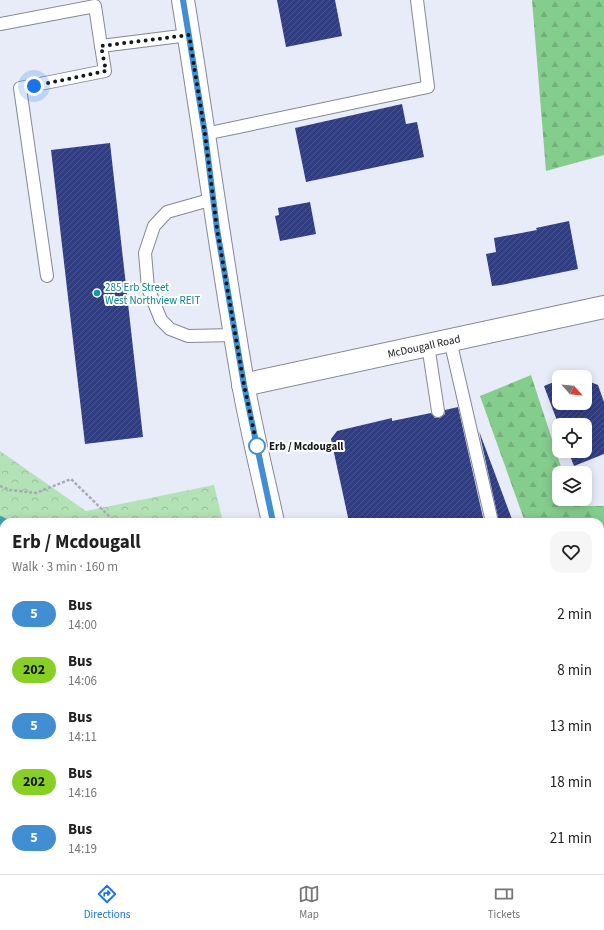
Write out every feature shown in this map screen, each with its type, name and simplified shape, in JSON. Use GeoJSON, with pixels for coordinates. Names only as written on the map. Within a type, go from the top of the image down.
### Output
{"type":"FeatureCollection","features":[{"type":"Feature","properties":{"kind":"main road"},"geometry":{"type":"LineString","coordinates":[[184,0],[205,134],[213,199],[235,335],[272,518]]}},
{"type":"Feature","properties":{"kind":"main road","name":"McDougall Road"},"geometry":{"type":"LineString","coordinates":[[244,385],[604,307]]}},
{"type":"Feature","properties":{"kind":"lane"},"geometry":{"type":"LineString","coordinates":[[205,134],[428,87],[417,0]]}},
{"type":"Feature","properties":{"kind":"lane"},"geometry":{"type":"LineString","coordinates":[[0,24],[94,6],[106,71],[20,88],[47,276]]}},
{"type":"Feature","properties":{"kind":"lane"},"geometry":{"type":"LineString","coordinates":[[101,46],[189,35]]}},
{"type":"Feature","properties":{"kind":"lane"},"geometry":{"type":"LineString","coordinates":[[213,199],[167,212],[154,226],[145,253],[148,288],[161,320],[170,329],[188,336],[235,335]]}},
{"type":"Feature","properties":{"kind":"lane"},"geometry":{"type":"LineString","coordinates":[[450,340],[491,518]]}},
{"type":"Feature","properties":{"kind":"lane"},"geometry":{"type":"LineString","coordinates":[[428,345],[438,411]]}},
{"type":"Feature","properties":{"kind":"path"},"geometry":{"type":"LineString","coordinates":[[0,486],[10,490],[36,493],[71,479],[111,518]]}},
{"type":"Feature","properties":{"kind":"green space"},"geometry":{"type":"Polygon","coordinates":[[[532,0],[604,0],[604,155],[546,171],[532,0]]]}},
{"type":"Feature","properties":{"kind":"green space"},"geometry":{"type":"Polygon","coordinates":[[[531,375],[552,439],[552,458],[558,458],[561,466],[552,466],[552,506],[604,506],[604,518],[524,518],[480,396],[531,375]]]}},
{"type":"Feature","properties":{"kind":"green space"},"geometry":{"type":"Polygon","coordinates":[[[0,451],[86,511],[214,485],[222,518],[0,518],[0,451]]]}},
{"type":"Feature","properties":{"kind":"building"},"geometry":{"type":"Polygon","coordinates":[[[277,0],[335,0],[342,36],[286,47],[277,0]]]}},
{"type":"Feature","properties":{"kind":"building"},"geometry":{"type":"Polygon","coordinates":[[[402,104],[406,124],[417,122],[424,157],[306,182],[295,128],[402,104]]]}},
{"type":"Feature","properties":{"kind":"building","name":"285 Erb Street West Northview REIT"},"geometry":{"type":"Polygon","coordinates":[[[110,143],[143,437],[85,444],[51,150],[110,143]]]}},
{"type":"Feature","properties":{"kind":"building"},"geometry":{"type":"Polygon","coordinates":[[[310,202],[316,234],[280,241],[275,216],[279,215],[278,208],[310,202]]]}},
{"type":"Feature","properties":{"kind":"building"},"geometry":{"type":"Polygon","coordinates":[[[569,221],[578,269],[492,286],[486,254],[496,252],[494,238],[537,230],[536,228],[569,221]]]}},
{"type":"Feature","properties":{"kind":"building"},"geometry":{"type":"Polygon","coordinates":[[[552,383],[552,407],[544,386],[552,383]]]}},
{"type":"Feature","properties":{"kind":"building"},"geometry":{"type":"Polygon","coordinates":[[[592,383],[598,385],[604,402],[604,454],[574,466],[571,458],[592,458],[592,418],[556,418],[553,410],[592,410],[592,383]]]}},
{"type":"Feature","properties":{"kind":"building"},"geometry":{"type":"Polygon","coordinates":[[[458,407],[483,518],[348,518],[331,439],[337,431],[392,418],[392,421],[431,413],[435,418],[440,418],[445,414],[445,410],[458,407]]]}},
{"type":"Feature","properties":{"kind":"building"},"geometry":{"type":"Polygon","coordinates":[[[479,431],[512,518],[498,518],[479,431]]]}},
{"type":"Feature","properties":{"kind":"bus line","name":"5"},"geometry":{"type":"LineString","coordinates":[[183,0],[205,134],[217,229],[244,385],[272,518]]}},
{"type":"Feature","properties":{"kind":"place","name":"285 Erb Street West Northview REIT"},"geometry":{"type":"Point","coordinates":[97,293]}},
{"type":"Feature","properties":{"kind":"place","name":"Erb / Mcdougall"},"geometry":{"type":"Point","coordinates":[257,446]}},
{"type":"Feature","properties":{"kind":"route"},"geometry":{"type":"LineString","coordinates":[[34,86],[106,71],[101,46],[189,35],[205,134],[217,229],[244,385],[257,446]]}}]}
